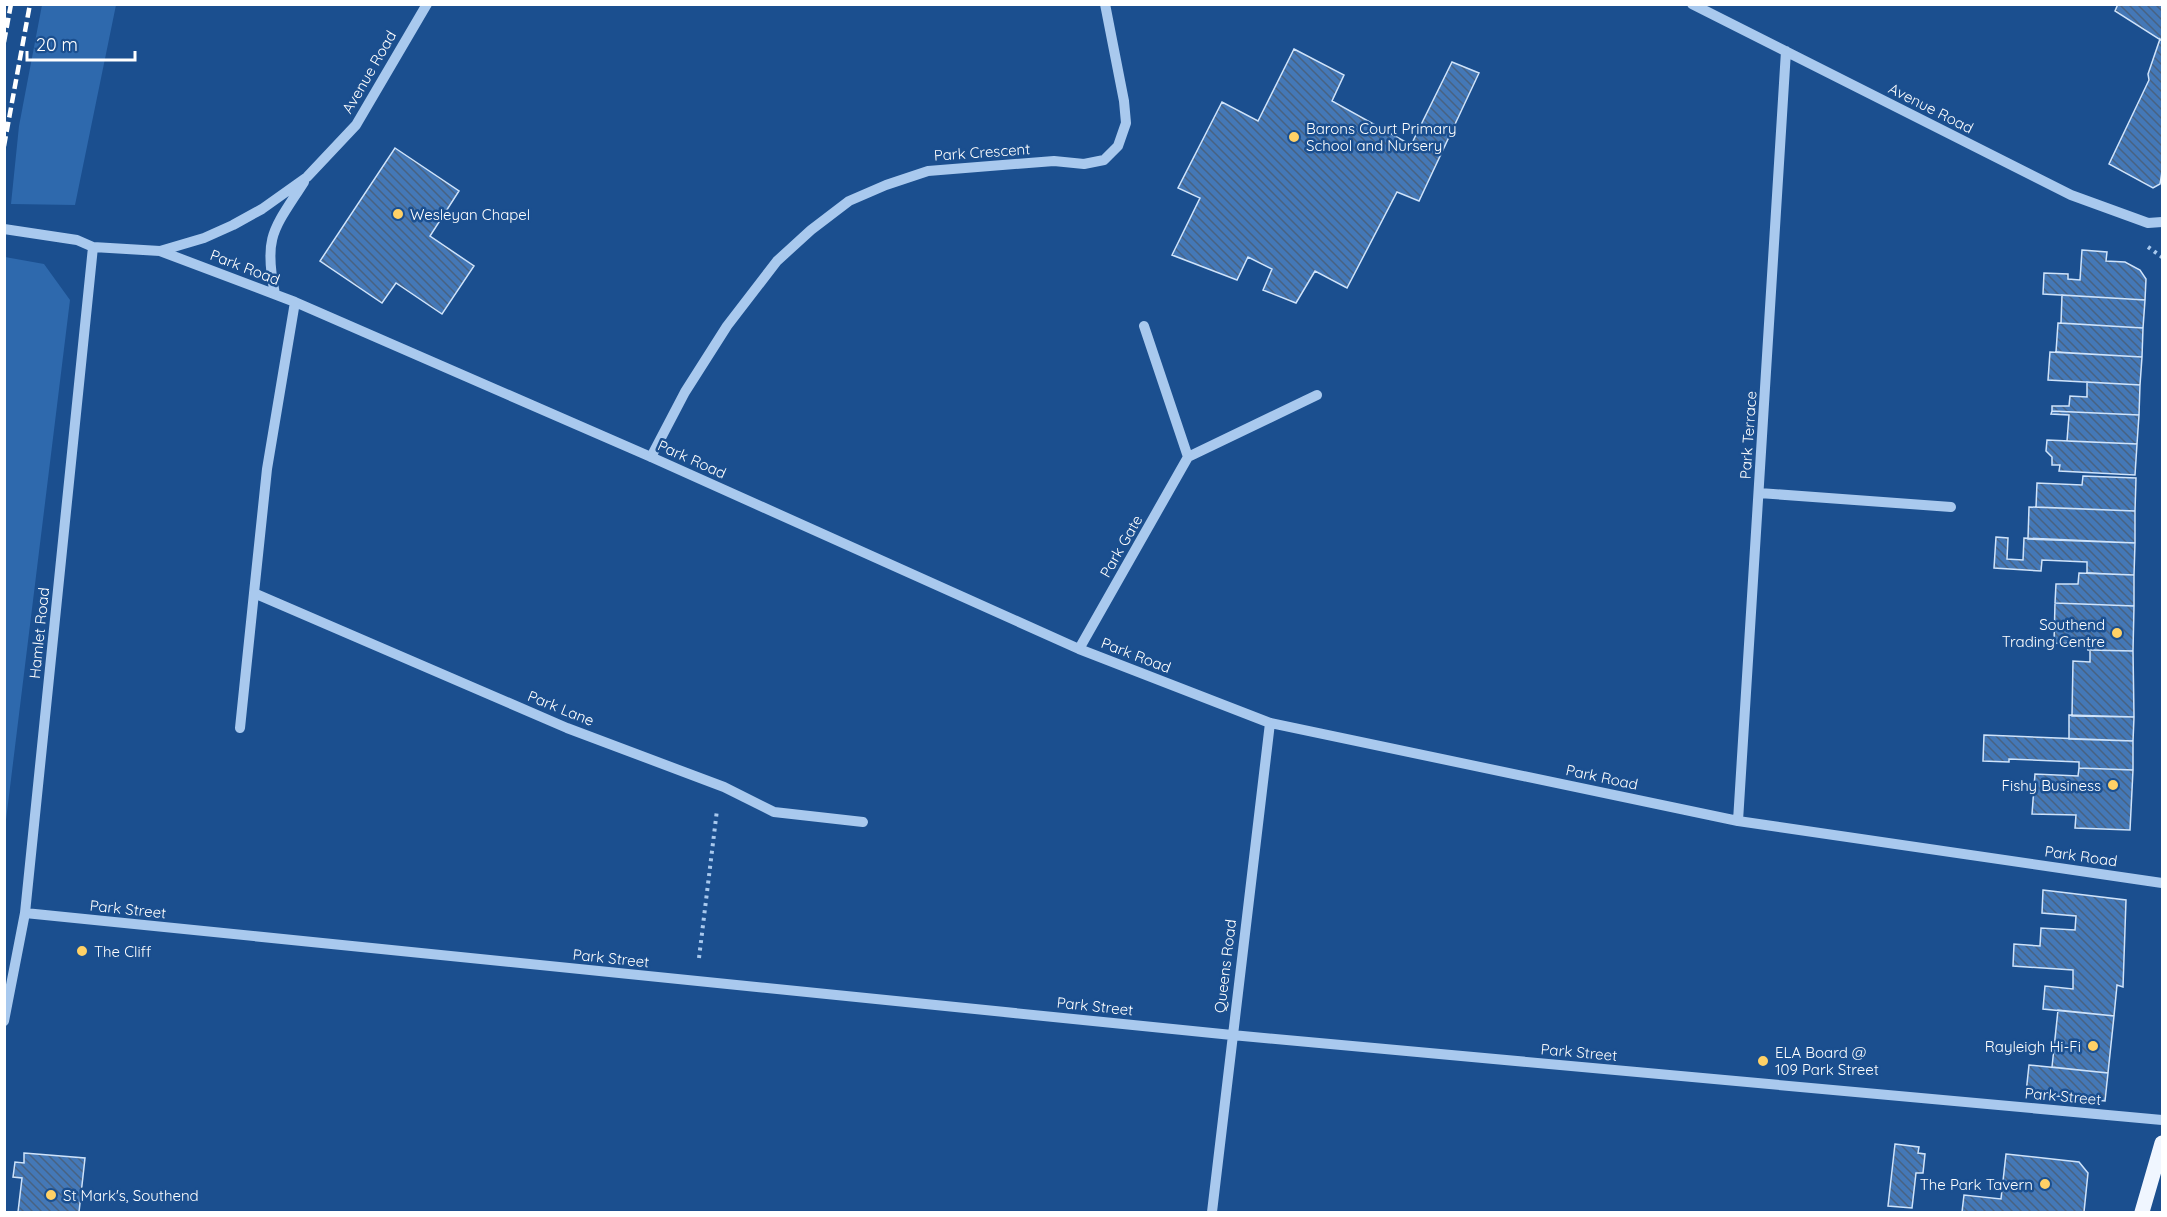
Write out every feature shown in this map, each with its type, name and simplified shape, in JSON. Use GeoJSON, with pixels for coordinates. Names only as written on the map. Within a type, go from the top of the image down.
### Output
{"type":"FeatureCollection","features":[{"type":"Feature","properties":{"kind":"main road"},"geometry":{"type":"LineString","coordinates":[[2142,1212],[2163,1143]]}},
{"type":"Feature","properties":{"kind":"street","name":"Park Crescent"},"geometry":{"type":"LineString","coordinates":[[651,457],[685,392],[715,345],[777,261],[849,201],[886,185],[928,171],[1054,161],[1084,164],[1104,160],[1118,146],[1126,123],[1124,101],[1105,4]]}},
{"type":"Feature","properties":{"kind":"street","name":"Avenue Road"},"geometry":{"type":"LineString","coordinates":[[1692,4],[2072,195],[2148,223],[2163,222]]}},
{"type":"Feature","properties":{"kind":"street","name":"Avenue Road"},"geometry":{"type":"LineString","coordinates":[[275,294],[269,250],[274,229],[307,177],[356,125],[427,5]]}},
{"type":"Feature","properties":{"kind":"street","name":"Park Terrace"},"geometry":{"type":"LineString","coordinates":[[1738,821],[1786,51]]}},
{"type":"Feature","properties":{"kind":"street","name":"Avenue Road"},"geometry":{"type":"LineString","coordinates":[[4,229],[77,240],[93,247],[160,251],[204,238],[233,225],[262,209],[307,177]]}},
{"type":"Feature","properties":{"kind":"street","name":"Hamlet Road"},"geometry":{"type":"LineString","coordinates":[[4,1021],[25,913],[93,247]]}},
{"type":"Feature","properties":{"kind":"street","name":"Park Road"},"geometry":{"type":"LineString","coordinates":[[160,251],[295,302],[651,457],[1079,649],[1270,723],[1738,821],[2163,883]]}},
{"type":"Feature","properties":{"kind":"street"},"geometry":{"type":"LineString","coordinates":[[240,728],[267,470],[295,302]]}},
{"type":"Feature","properties":{"kind":"street"},"geometry":{"type":"LineString","coordinates":[[1144,326],[1188,457],[1317,395]]}},
{"type":"Feature","properties":{"kind":"street","name":"Park Gate"},"geometry":{"type":"LineString","coordinates":[[1079,649],[1188,457]]}},
{"type":"Feature","properties":{"kind":"street"},"geometry":{"type":"LineString","coordinates":[[1759,493],[1951,507]]}},
{"type":"Feature","properties":{"kind":"street","name":"Park Lane"},"geometry":{"type":"LineString","coordinates":[[254,593],[567,728],[724,787],[774,812],[863,822]]}},
{"type":"Feature","properties":{"kind":"street","name":"Queens Road"},"geometry":{"type":"LineString","coordinates":[[1212,1212],[1270,723]]}},
{"type":"Feature","properties":{"kind":"street","name":"Park Street"},"geometry":{"type":"LineString","coordinates":[[25,913],[1232,1035],[2163,1120]]}},
{"type":"Feature","properties":{"kind":"path"},"geometry":{"type":"LineString","coordinates":[[696,982],[718,804],[724,787]]}},
{"type":"Feature","properties":{"kind":"shaded area"},"geometry":{"type":"Polygon","coordinates":[[[42,5],[116,5],[75,205],[11,204],[19,126],[42,5]]]}},
{"type":"Feature","properties":{"kind":"shaded area"},"geometry":{"type":"Polygon","coordinates":[[[5,257],[44,264],[70,300],[5,828],[5,257]]]}},
{"type":"Feature","properties":{"kind":"building"},"geometry":{"type":"Polygon","coordinates":[[[2118,4],[2162,4],[2162,41],[2115,11],[2118,4]]]}},
{"type":"Feature","properties":{"kind":"building"},"geometry":{"type":"Polygon","coordinates":[[[2160,39],[2162,41],[2162,172],[2160,184],[2153,188],[2109,164],[2149,80],[2148,74],[2160,39]]]}},
{"type":"Feature","properties":{"kind":"building"},"geometry":{"type":"Polygon","coordinates":[[[1294,49],[1344,75],[1332,101],[1411,145],[1452,62],[1479,73],[1419,201],[1397,192],[1347,288],[1315,271],[1296,303],[1263,290],[1272,269],[1248,257],[1237,280],[1172,255],[1200,198],[1178,188],[1222,102],[1258,121],[1294,49]]]}},
{"type":"Feature","properties":{"kind":"building","name":"Wesleyan Chapel"},"geometry":{"type":"Polygon","coordinates":[[[395,148],[459,191],[430,236],[474,266],[442,314],[396,283],[382,303],[320,261],[395,148]]]}},
{"type":"Feature","properties":{"kind":"building"},"geometry":{"type":"Polygon","coordinates":[[[2082,250],[2107,252],[2106,261],[2125,262],[2140,270],[2146,279],[2145,300],[2043,294],[2044,273],[2068,274],[2068,279],[2080,280],[2082,250]]]}},
{"type":"Feature","properties":{"kind":"building"},"geometry":{"type":"Polygon","coordinates":[[[2062,295],[2145,300],[2143,328],[2061,323],[2062,295]]]}},
{"type":"Feature","properties":{"kind":"building"},"geometry":{"type":"Polygon","coordinates":[[[2058,323],[2143,328],[2142,357],[2056,352],[2058,323]]]}},
{"type":"Feature","properties":{"kind":"building"},"geometry":{"type":"Polygon","coordinates":[[[2050,352],[2142,357],[2140,385],[2048,380],[2050,352]]]}},
{"type":"Feature","properties":{"kind":"building"},"geometry":{"type":"Polygon","coordinates":[[[2087,382],[2140,385],[2139,415],[2052,411],[2052,406],[2069,406],[2070,396],[2087,397],[2087,382]]]}},
{"type":"Feature","properties":{"kind":"building"},"geometry":{"type":"Polygon","coordinates":[[[2052,411],[2139,415],[2137,444],[2067,441],[2069,415],[2051,414],[2052,411]]]}},
{"type":"Feature","properties":{"kind":"building"},"geometry":{"type":"Polygon","coordinates":[[[2047,440],[2137,444],[2135,475],[2059,471],[2060,465],[2052,465],[2052,457],[2046,451],[2047,440]]]}},
{"type":"Feature","properties":{"kind":"building"},"geometry":{"type":"Polygon","coordinates":[[[2083,476],[2136,478],[2135,511],[2036,507],[2037,483],[2082,485],[2083,476]]]}},
{"type":"Feature","properties":{"kind":"building"},"geometry":{"type":"Polygon","coordinates":[[[2029,507],[2135,511],[2135,543],[2028,539],[2029,507]]]}},
{"type":"Feature","properties":{"kind":"building"},"geometry":{"type":"Polygon","coordinates":[[[1996,537],[2008,538],[2007,559],[2023,560],[2024,538],[2135,543],[2134,575],[2087,573],[2087,562],[2042,560],[2041,571],[1994,568],[1996,537]]]}},
{"type":"Feature","properties":{"kind":"building"},"geometry":{"type":"Polygon","coordinates":[[[2079,573],[2134,575],[2134,606],[2055,603],[2056,584],[2078,584],[2079,573]]]}},
{"type":"Feature","properties":{"kind":"building"},"geometry":{"type":"Polygon","coordinates":[[[2055,603],[2134,606],[2133,651],[2088,650],[2088,644],[2054,643],[2055,603]]]}},
{"type":"Feature","properties":{"kind":"building"},"geometry":{"type":"Polygon","coordinates":[[[2090,650],[2133,651],[2134,717],[2072,716],[2073,661],[2090,662],[2090,650]]]}},
{"type":"Feature","properties":{"kind":"building"},"geometry":{"type":"Polygon","coordinates":[[[2069,715],[2134,717],[2133,741],[2069,739],[2069,715]]]}},
{"type":"Feature","properties":{"kind":"building"},"geometry":{"type":"Polygon","coordinates":[[[1984,735],[2133,741],[2133,770],[2079,768],[2079,762],[2009,759],[2009,762],[1983,761],[1984,735]]]}},
{"type":"Feature","properties":{"kind":"building"},"geometry":{"type":"Polygon","coordinates":[[[2079,768],[2133,770],[2130,830],[2075,828],[2076,815],[2032,814],[2035,774],[2078,776],[2079,768]]]}},
{"type":"Feature","properties":{"kind":"building"},"geometry":{"type":"Polygon","coordinates":[[[2043,890],[2126,900],[2123,987],[2117,985],[2114,1016],[2043,1009],[2045,986],[2073,989],[2073,970],[2013,966],[2014,944],[2040,946],[2041,928],[2075,930],[2076,916],[2042,913],[2043,890]]]}},
{"type":"Feature","properties":{"kind":"building"},"geometry":{"type":"Polygon","coordinates":[[[2058,1010],[2114,1016],[2108,1073],[2052,1067],[2058,1010]]]}},
{"type":"Feature","properties":{"kind":"building"},"geometry":{"type":"Polygon","coordinates":[[[2029,1065],[2108,1073],[2105,1101],[2026,1093],[2029,1065]]]}},
{"type":"Feature","properties":{"kind":"building"},"geometry":{"type":"Polygon","coordinates":[[[1895,1144],[1919,1147],[1918,1153],[1925,1154],[1923,1173],[1916,1173],[1912,1208],[1888,1206],[1895,1144]]]}},
{"type":"Feature","properties":{"kind":"building","name":"St Mark's, Southend"},"geometry":{"type":"Polygon","coordinates":[[[24,1153],[85,1158],[79,1212],[18,1212],[22,1178],[13,1177],[15,1162],[24,1163],[24,1153]]]}},
{"type":"Feature","properties":{"kind":"building","name":"The Park Tavern"},"geometry":{"type":"Polygon","coordinates":[[[2006,1154],[2079,1162],[2088,1173],[2084,1212],[1962,1212],[1964,1195],[2001,1199],[2006,1154]]]}},
{"type":"Feature","properties":{"kind":"railway"},"geometry":{"type":"LineString","coordinates":[[4,42],[11,4]]}},
{"type":"Feature","properties":{"kind":"railway"},"geometry":{"type":"LineString","coordinates":[[4,146],[30,4]]}},
{"type":"Feature","properties":{"kind":"place","name":"Barons Court Primary School and Nursery"},"geometry":{"type":"Point","coordinates":[1294,137]}},
{"type":"Feature","properties":{"kind":"place","name":"Wesleyan Chapel"},"geometry":{"type":"Point","coordinates":[398,214]}},
{"type":"Feature","properties":{"kind":"place","name":"Southend Trading Centre"},"geometry":{"type":"Point","coordinates":[2117,633]}},
{"type":"Feature","properties":{"kind":"place","name":"Fishy Business"},"geometry":{"type":"Point","coordinates":[2113,785]}},
{"type":"Feature","properties":{"kind":"place","name":"The Cliff"},"geometry":{"type":"Point","coordinates":[82,951]}},
{"type":"Feature","properties":{"kind":"place","name":"Rayleigh Hi-Fi"},"geometry":{"type":"Point","coordinates":[2093,1046]}},
{"type":"Feature","properties":{"kind":"place","name":"ELA Board @ 109 Park Street"},"geometry":{"type":"Point","coordinates":[1763,1061]}},
{"type":"Feature","properties":{"kind":"place","name":"The Park Tavern"},"geometry":{"type":"Point","coordinates":[2045,1184]}},
{"type":"Feature","properties":{"kind":"place","name":"St Mark's, Southend"},"geometry":{"type":"Point","coordinates":[51,1195]}}]}
